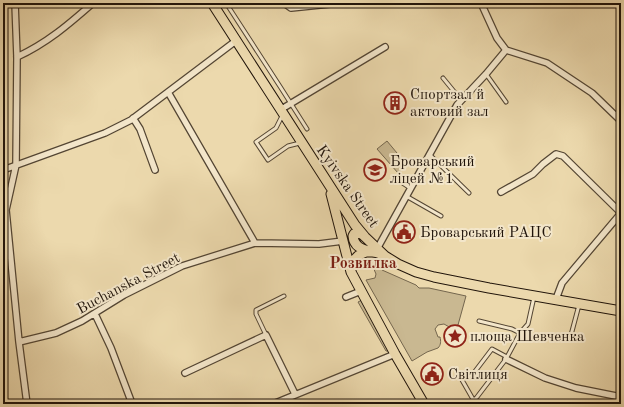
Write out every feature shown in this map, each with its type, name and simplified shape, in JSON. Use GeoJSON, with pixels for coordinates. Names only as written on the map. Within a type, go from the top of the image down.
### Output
{"type":"FeatureCollection","features":[{"type":"Feature","properties":{"kind":"main road","name":"Kyivska Street"},"geometry":{"type":"LineString","coordinates":[[212,3],[237,40],[301,143],[355,225],[374,250]]}},
{"type":"Feature","properties":{"kind":"main road"},"geometry":{"type":"LineString","coordinates":[[330,187],[351,272],[424,404]]}},
{"type":"Feature","properties":{"kind":"main road"},"geometry":{"type":"LineString","coordinates":[[365,237],[360,233],[352,236],[354,243],[358,247],[374,250],[398,264],[423,274],[489,288],[621,311]]}},
{"type":"Feature","properties":{"kind":"main road"},"geometry":{"type":"LineString","coordinates":[[351,272],[352,263],[356,257],[374,250]]}},
{"type":"Feature","properties":{"kind":"street"},"geometry":{"type":"LineString","coordinates":[[15,3],[17,57],[16,165],[4,212],[27,404]]}},
{"type":"Feature","properties":{"kind":"street"},"geometry":{"type":"LineString","coordinates":[[17,57],[37,47],[53,36],[93,3]]}},
{"type":"Feature","properties":{"kind":"street"},"geometry":{"type":"LineString","coordinates":[[284,3],[291,8],[340,3]]}},
{"type":"Feature","properties":{"kind":"street"},"geometry":{"type":"LineString","coordinates":[[481,3],[497,38],[506,50],[547,63],[592,93],[621,121]]}},
{"type":"Feature","properties":{"kind":"street"},"geometry":{"type":"LineString","coordinates":[[3,170],[105,133],[133,118],[237,40]]}},
{"type":"Feature","properties":{"kind":"street"},"geometry":{"type":"LineString","coordinates":[[282,112],[291,104],[385,47]]}},
{"type":"Feature","properties":{"kind":"street"},"geometry":{"type":"LineString","coordinates":[[374,250],[406,196],[456,105],[486,74],[506,50]]}},
{"type":"Feature","properties":{"kind":"street"},"geometry":{"type":"LineString","coordinates":[[168,92],[255,243]]}},
{"type":"Feature","properties":{"kind":"street"},"geometry":{"type":"LineString","coordinates":[[133,118],[140,129],[155,170]]}},
{"type":"Feature","properties":{"kind":"street"},"geometry":{"type":"LineString","coordinates":[[501,192],[534,174],[542,164],[556,154],[563,156],[621,213],[562,283],[558,290],[556,299]]}},
{"type":"Feature","properties":{"kind":"street","name":"Buchanska Street"},"geometry":{"type":"LineString","coordinates":[[19,342],[56,333],[82,321],[124,296],[182,266],[255,243],[319,244],[343,241]]}},
{"type":"Feature","properties":{"kind":"street"},"geometry":{"type":"LineString","coordinates":[[346,297],[361,291]]}},
{"type":"Feature","properties":{"kind":"street"},"geometry":{"type":"LineString","coordinates":[[95,314],[111,348],[131,401]]}},
{"type":"Feature","properties":{"kind":"street"},"geometry":{"type":"LineString","coordinates":[[185,374],[266,335],[295,394]]}},
{"type":"Feature","properties":{"kind":"street"},"geometry":{"type":"LineString","coordinates":[[273,404],[395,354]]}},
{"type":"Feature","properties":{"kind":"street"},"geometry":{"type":"LineString","coordinates":[[507,358],[545,378],[576,388],[621,397]]}},
{"type":"Feature","properties":{"kind":"lane"},"geometry":{"type":"LineString","coordinates":[[226,3],[307,129]]}},
{"type":"Feature","properties":{"kind":"lane"},"geometry":{"type":"LineString","coordinates":[[486,74],[506,102]]}},
{"type":"Feature","properties":{"kind":"lane"},"geometry":{"type":"LineString","coordinates":[[443,78],[461,100]]}},
{"type":"Feature","properties":{"kind":"lane"},"geometry":{"type":"LineString","coordinates":[[282,112],[276,128],[256,142],[268,160],[288,146],[301,143]]}},
{"type":"Feature","properties":{"kind":"lane"},"geometry":{"type":"LineString","coordinates":[[429,154],[469,193]]}},
{"type":"Feature","properties":{"kind":"lane"},"geometry":{"type":"LineString","coordinates":[[395,182],[398,180],[410,188]]}},
{"type":"Feature","properties":{"kind":"lane"},"geometry":{"type":"LineString","coordinates":[[406,196],[441,216]]}},
{"type":"Feature","properties":{"kind":"lane"},"geometry":{"type":"LineString","coordinates":[[470,404],[474,401],[507,358],[520,333],[528,324],[534,295]]}},
{"type":"Feature","properties":{"kind":"lane"},"geometry":{"type":"LineString","coordinates":[[266,335],[256,314],[256,310],[284,296]]}},
{"type":"Feature","properties":{"kind":"lane"},"geometry":{"type":"LineString","coordinates":[[572,335],[580,303]]}},
{"type":"Feature","properties":{"kind":"lane"},"geometry":{"type":"LineString","coordinates":[[479,321],[512,329],[520,333]]}},
{"type":"Feature","properties":{"kind":"lane"},"geometry":{"type":"LineString","coordinates":[[474,401],[462,380],[473,374],[492,349],[507,358]]}},
{"type":"Feature","properties":{"kind":"shaded area"},"geometry":{"type":"Polygon","coordinates":[[[387,141],[407,165],[398,173],[377,149],[387,141]]]}},
{"type":"Feature","properties":{"kind":"shaded area"},"geometry":{"type":"Polygon","coordinates":[[[376,264],[382,270],[416,285],[419,288],[429,288],[466,296],[458,325],[451,328],[444,324],[438,325],[435,329],[441,341],[438,348],[427,352],[412,361],[366,280],[375,278],[376,274],[373,267],[376,264]]]}},
{"type":"Feature","properties":{"kind":"shaded area"},"geometry":{"type":"Polygon","coordinates":[[[362,300],[391,351],[386,351],[358,302],[362,300]]]}},
{"type":"Feature","properties":{"kind":"place","name":"Спортзал й актовий зал"},"geometry":{"type":"Point","coordinates":[395,103]}},
{"type":"Feature","properties":{"kind":"place","name":"Броварський ліцей №1"},"geometry":{"type":"Point","coordinates":[375,170]}},
{"type":"Feature","properties":{"kind":"place","name":"Броварський РАЦС"},"geometry":{"type":"Point","coordinates":[404,232]}},
{"type":"Feature","properties":{"kind":"place","name":"площа Шевченка"},"geometry":{"type":"Point","coordinates":[455,336]}},
{"type":"Feature","properties":{"kind":"place","name":"Світлиця"},"geometry":{"type":"Point","coordinates":[432,374]}},
{"type":"Feature","properties":{"kind":"district","name":"Розвилка"},"geometry":{"type":"Point","coordinates":[363,262]}}]}
